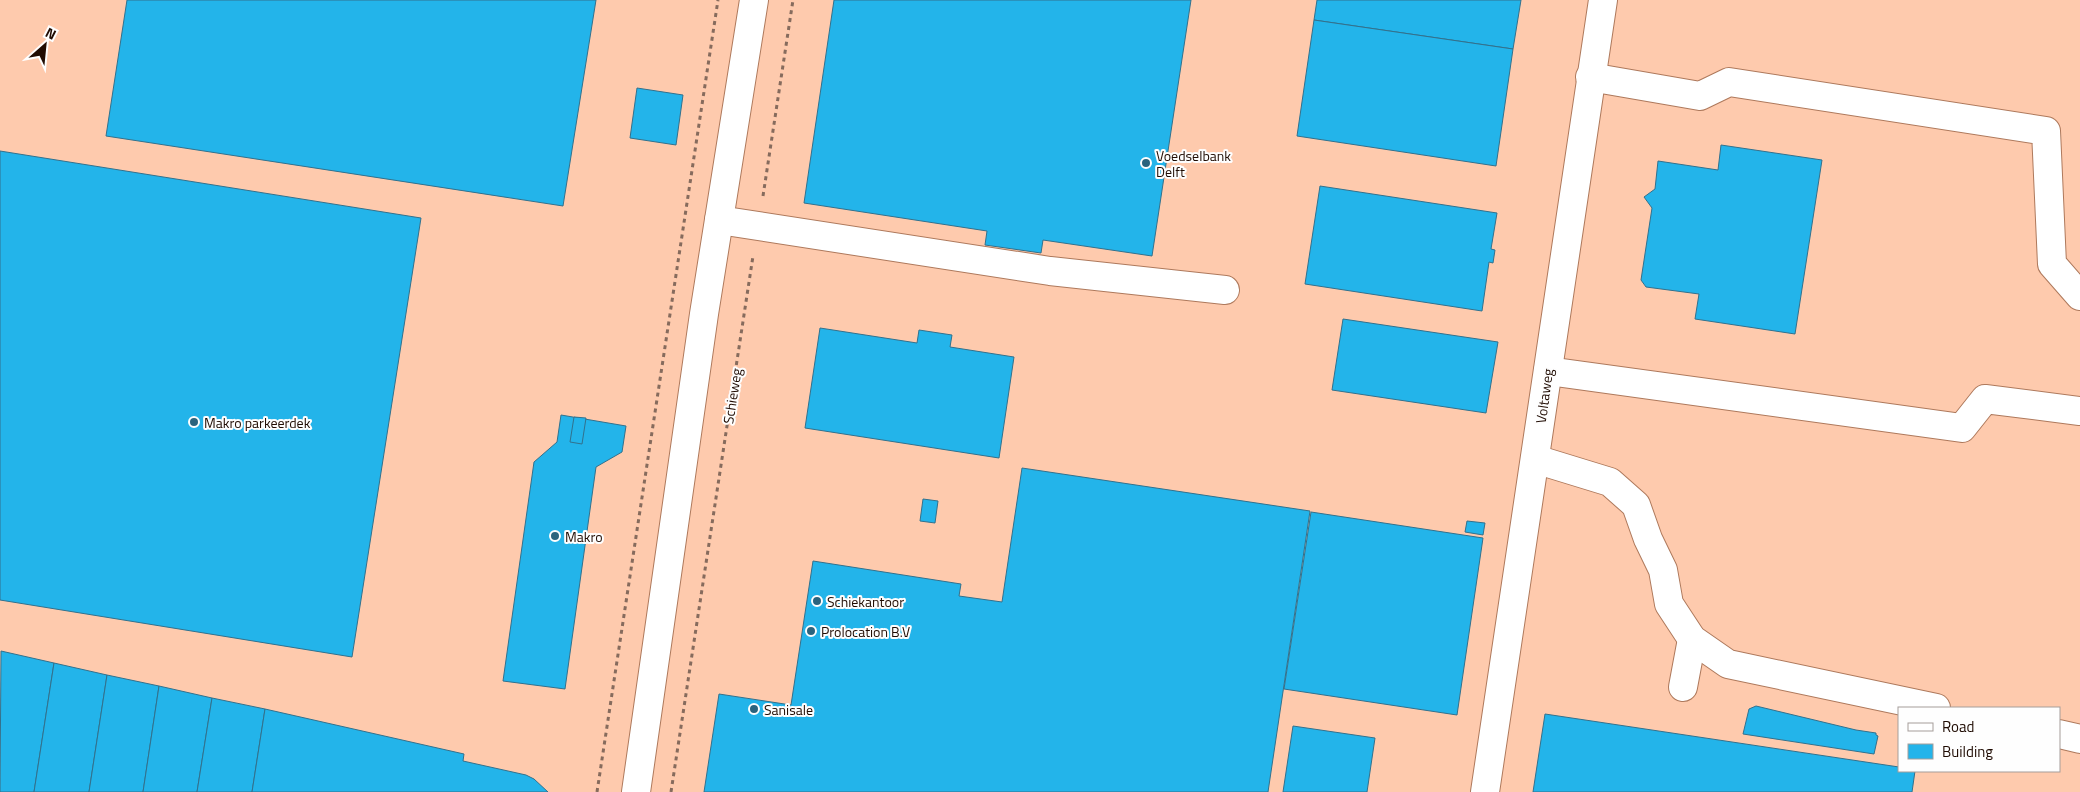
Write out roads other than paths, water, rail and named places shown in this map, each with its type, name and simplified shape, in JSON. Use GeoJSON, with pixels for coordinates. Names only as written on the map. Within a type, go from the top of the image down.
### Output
{"type":"FeatureCollection","features":[{"type":"Feature","properties":{"kind":"street"},"geometry":{"type":"LineString","coordinates":[[636,792],[719,220],[754,0]]}},
{"type":"Feature","properties":{"kind":"street","name":"Voltaweg"},"geometry":{"type":"LineString","coordinates":[[1485,792],[1590,77],[1603,0]]}},
{"type":"Feature","properties":{"kind":"street"},"geometry":{"type":"LineString","coordinates":[[1590,77],[1700,96],[1729,82],[2046,131],[2052,264],[2080,296]]}},
{"type":"Feature","properties":{"kind":"street"},"geometry":{"type":"LineString","coordinates":[[719,220],[1050,271],[1225,290]]}},
{"type":"Feature","properties":{"kind":"street"},"geometry":{"type":"LineString","coordinates":[[1548,370],[1962,428],[1985,399],[2080,411]]}},
{"type":"Feature","properties":{"kind":"street"},"geometry":{"type":"LineString","coordinates":[[1535,459],[1610,482],[1636,505],[1648,539],[1663,570],[1669,604],[1692,639],[1728,664],[1931,707]]}},
{"type":"Feature","properties":{"kind":"street"},"geometry":{"type":"LineString","coordinates":[[1683,687],[1692,639]]}},
{"type":"Feature","properties":{"kind":"street"},"geometry":{"type":"LineString","coordinates":[[2060,734],[2080,739]]}},
{"type":"Feature","properties":{"kind":"place","name":"Voedselbank Delft"},"geometry":{"type":"Point","coordinates":[1146,163]}},
{"type":"Feature","properties":{"kind":"place","name":"Makro parkeerdek"},"geometry":{"type":"Point","coordinates":[194,422]}},
{"type":"Feature","properties":{"kind":"place","name":"Makro"},"geometry":{"type":"Point","coordinates":[555,536]}},
{"type":"Feature","properties":{"kind":"place","name":"Schiekantoor"},"geometry":{"type":"Point","coordinates":[817,601]}},
{"type":"Feature","properties":{"kind":"place","name":"Prolocation B.V"},"geometry":{"type":"Point","coordinates":[811,631]}},
{"type":"Feature","properties":{"kind":"place","name":"Sanisale"},"geometry":{"type":"Point","coordinates":[754,709]}}]}
